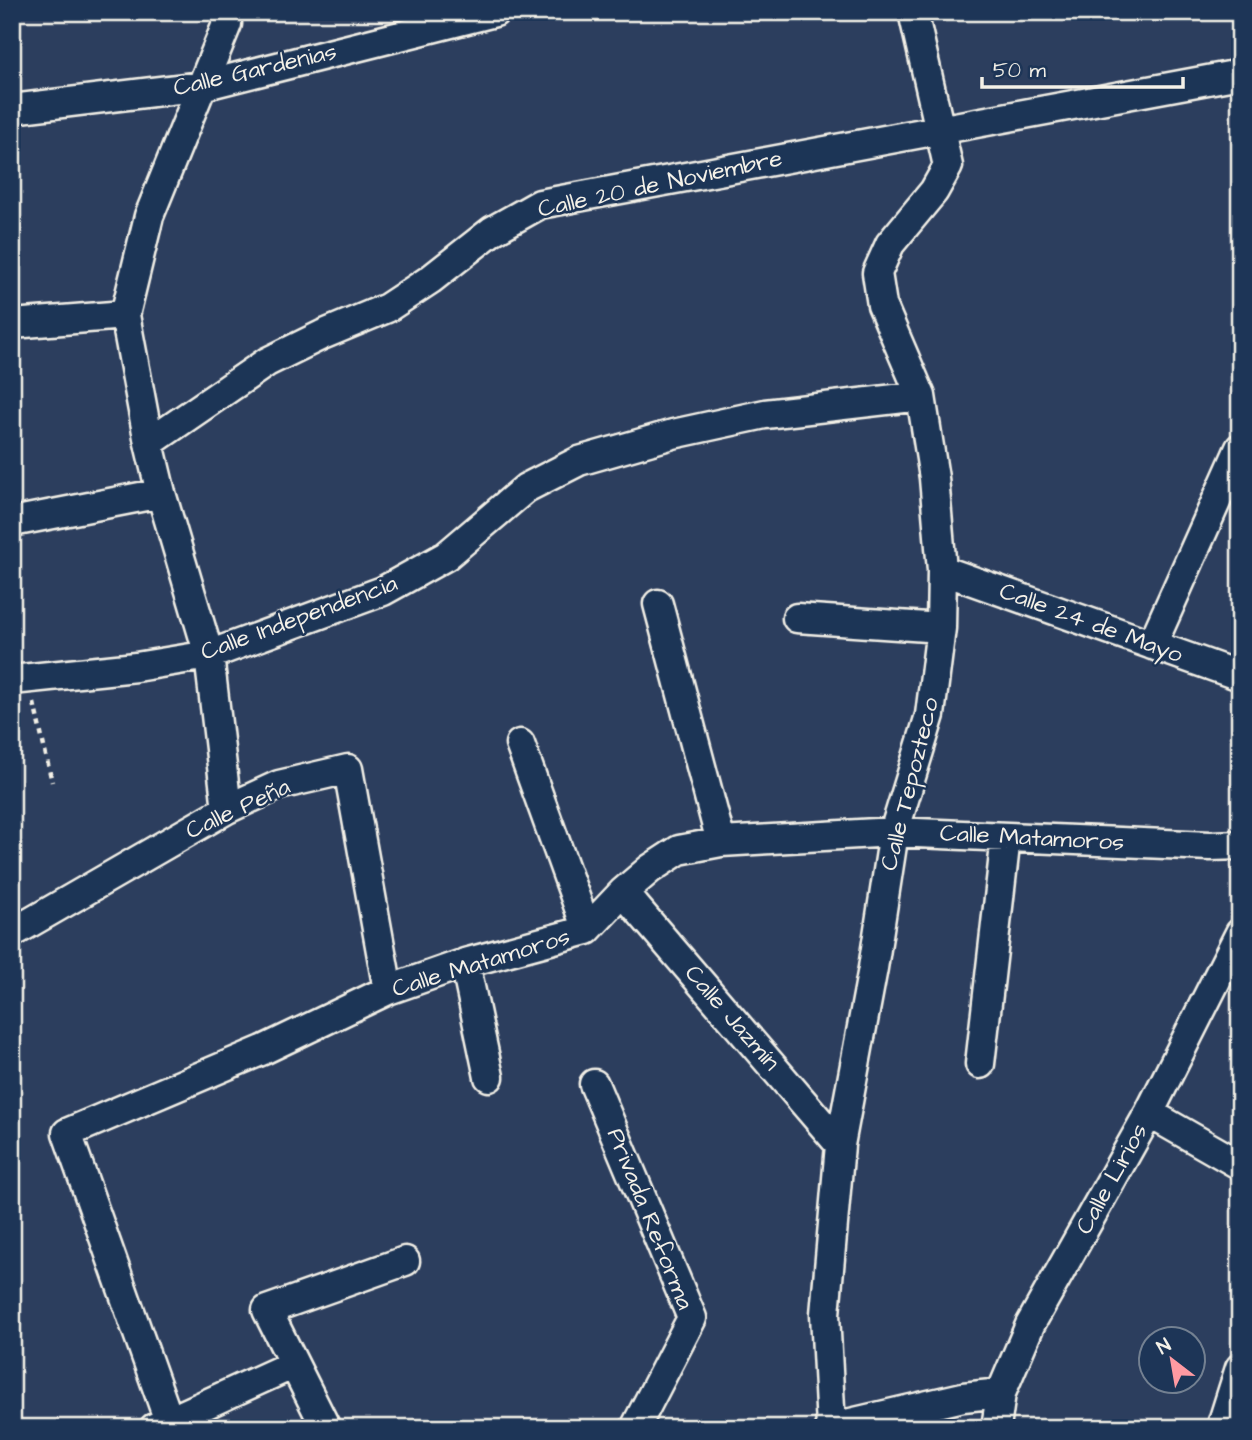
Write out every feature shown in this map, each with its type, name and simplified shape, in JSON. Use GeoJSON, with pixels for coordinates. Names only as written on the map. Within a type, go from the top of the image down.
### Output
{"type":"FeatureCollection","features":[{"type":"Feature","properties":{"kind":"street"},"geometry":{"type":"LineString","coordinates":[[225,12],[227,24],[149,216],[125,315],[161,493],[209,655],[227,809]]}},
{"type":"Feature","properties":{"kind":"street","name":"Calle Gardenias"},"geometry":{"type":"LineString","coordinates":[[12,109],[202,86],[495,12]]}},
{"type":"Feature","properties":{"kind":"street","name":"Calle Tepozteco"},"geometry":{"type":"LineString","coordinates":[[830,1427],[825,1314],[840,1145],[873,968],[894,832],[930,715],[941,628],[942,570],[934,478],[921,396],[882,305],[877,273],[890,244],[934,191],[948,166],[913,12]]}},
{"type":"Feature","properties":{"kind":"street","name":"Calle 20 de Noviembre"},"geometry":{"type":"LineString","coordinates":[[149,443],[267,362],[387,308],[431,279],[492,231],[540,204],[1240,74]]}},
{"type":"Feature","properties":{"kind":"street"},"geometry":{"type":"LineString","coordinates":[[12,324],[125,315]]}},
{"type":"Feature","properties":{"kind":"street","name":"Calle Independencia"},"geometry":{"type":"LineString","coordinates":[[20,679],[136,667],[209,655],[383,591],[446,556],[526,488],[579,461],[673,434],[765,414],[921,396]]}},
{"type":"Feature","properties":{"kind":"street"},"geometry":{"type":"LineString","coordinates":[[1152,646],[1240,448]]}},
{"type":"Feature","properties":{"kind":"street"},"geometry":{"type":"LineString","coordinates":[[12,522],[161,493]]}},
{"type":"Feature","properties":{"kind":"street","name":"Calle 24 de Mayo"},"geometry":{"type":"LineString","coordinates":[[942,570],[1240,676]]}},
{"type":"Feature","properties":{"kind":"street"},"geometry":{"type":"LineString","coordinates":[[658,604],[722,842]]}},
{"type":"Feature","properties":{"kind":"street"},"geometry":{"type":"LineString","coordinates":[[797,618],[941,628]]}},
{"type":"Feature","properties":{"kind":"street"},"geometry":{"type":"LineString","coordinates":[[520,744],[587,930]]}},
{"type":"Feature","properties":{"kind":"street","name":"Calle Peña"},"geometry":{"type":"LineString","coordinates":[[12,933],[227,809],[279,785],[348,769],[388,990]]}},
{"type":"Feature","properties":{"kind":"street","name":"Calle Matamoros"},"geometry":{"type":"LineString","coordinates":[[161,1424],[67,1133],[263,1050],[388,990],[465,963],[587,930],[623,892],[650,869],[679,850],[722,842],[894,832],[1210,846],[1240,845]]}},
{"type":"Feature","properties":{"kind":"street"},"geometry":{"type":"LineString","coordinates":[[980,1064],[1006,837]]}},
{"type":"Feature","properties":{"kind":"street","name":"Calle Jazmín"},"geometry":{"type":"LineString","coordinates":[[623,892],[840,1145]]}},
{"type":"Feature","properties":{"kind":"street","name":"Calle Lirios"},"geometry":{"type":"LineString","coordinates":[[996,1428],[1001,1393],[1030,1325],[1149,1113],[1240,933]]}},
{"type":"Feature","properties":{"kind":"street"},"geometry":{"type":"LineString","coordinates":[[465,963],[489,1077]]}},
{"type":"Feature","properties":{"kind":"street","name":"Privada Reforma"},"geometry":{"type":"LineString","coordinates":[[594,1084],[692,1318],[635,1428]]}},
{"type":"Feature","properties":{"kind":"street"},"geometry":{"type":"LineString","coordinates":[[1149,1113],[1240,1165]]}},
{"type":"Feature","properties":{"kind":"street"},"geometry":{"type":"LineString","coordinates":[[326,1428],[267,1310],[405,1261]]}},
{"type":"Feature","properties":{"kind":"street"},"geometry":{"type":"LineString","coordinates":[[161,1424],[295,1364]]}},
{"type":"Feature","properties":{"kind":"street"},"geometry":{"type":"LineString","coordinates":[[1221,1428],[1240,1368]]}},
{"type":"Feature","properties":{"kind":"street"},"geometry":{"type":"LineString","coordinates":[[830,1427],[963,1397],[1001,1393]]}},
{"type":"Feature","properties":{"kind":"path"},"geometry":{"type":"LineString","coordinates":[[20,679],[52,782]]}}]}
